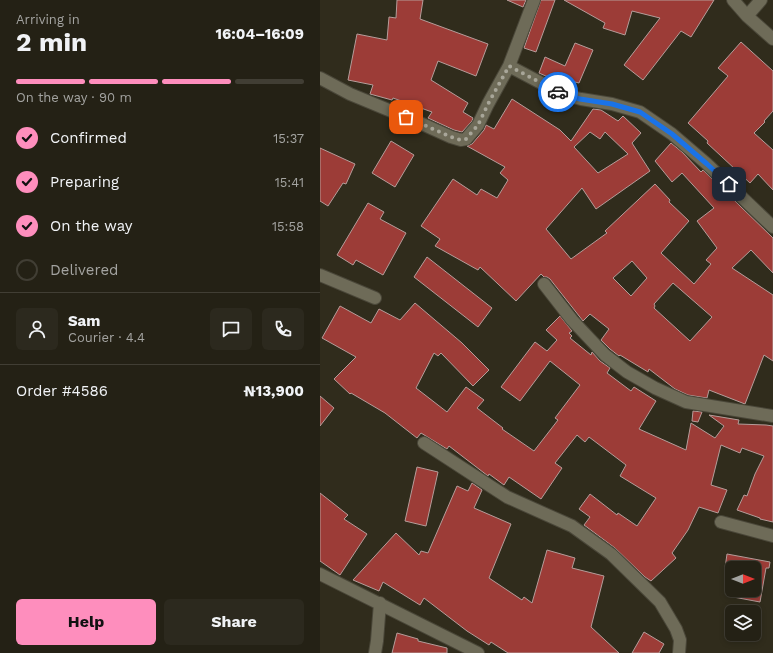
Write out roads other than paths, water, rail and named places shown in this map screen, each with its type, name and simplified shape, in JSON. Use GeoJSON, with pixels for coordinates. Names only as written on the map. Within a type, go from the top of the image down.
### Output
{"type":"FeatureCollection","features":[{"type":"Feature","properties":{"kind":"street"},"geometry":{"type":"LineString","coordinates":[[320,78],[350,94],[451,137],[461,140],[466,139],[478,125],[509,66],[534,0]]}},
{"type":"Feature","properties":{"kind":"street"},"geometry":{"type":"LineString","coordinates":[[733,0],[747,16],[773,39]]}},
{"type":"Feature","properties":{"kind":"street"},"geometry":{"type":"LineString","coordinates":[[747,16],[761,0]]}},
{"type":"Feature","properties":{"kind":"street"},"geometry":{"type":"LineString","coordinates":[[509,66],[564,95],[612,104],[640,112],[672,134],[707,164],[773,227]]}},
{"type":"Feature","properties":{"kind":"street"},"geometry":{"type":"LineString","coordinates":[[320,275],[375,298]]}},
{"type":"Feature","properties":{"kind":"street"},"geometry":{"type":"LineString","coordinates":[[544,284],[572,320],[605,355],[627,372],[655,388],[686,402],[773,416]]}},
{"type":"Feature","properties":{"kind":"street"},"geometry":{"type":"LineString","coordinates":[[424,443],[507,497],[572,526],[611,554],[660,602],[676,629],[680,640],[679,653]]}},
{"type":"Feature","properties":{"kind":"street"},"geometry":{"type":"LineString","coordinates":[[721,522],[773,536]]}},
{"type":"Feature","properties":{"kind":"street"},"geometry":{"type":"LineString","coordinates":[[320,574],[478,653]]}},
{"type":"Feature","properties":{"kind":"street"},"geometry":{"type":"LineString","coordinates":[[375,653],[380,603]]}}]}
